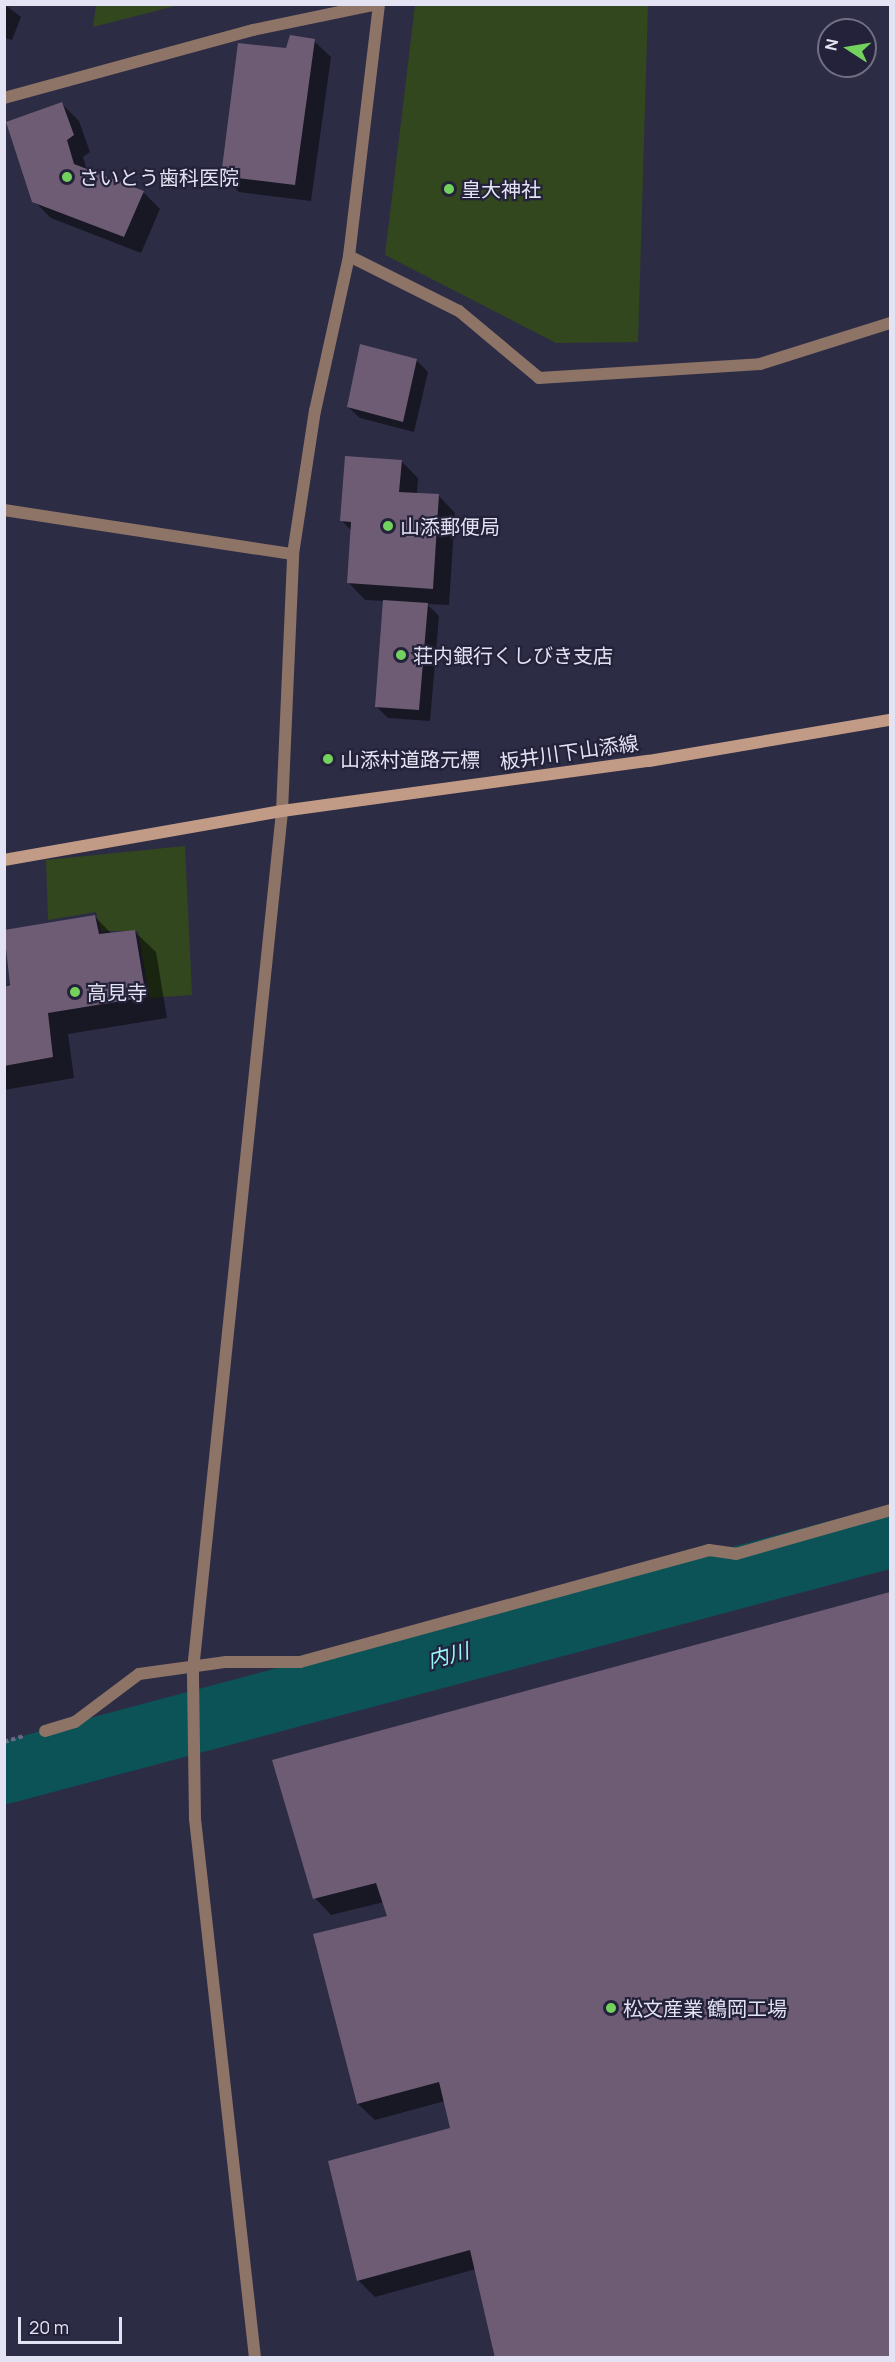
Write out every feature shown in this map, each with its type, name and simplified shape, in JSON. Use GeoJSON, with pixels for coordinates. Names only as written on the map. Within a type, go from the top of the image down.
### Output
{"type":"FeatureCollection","features":[{"type":"Feature","properties":{"kind":"main road","name":"板井川下山添線"},"geometry":{"type":"LineString","coordinates":[[4,860],[282,811],[649,761],[891,720]]}},
{"type":"Feature","properties":{"kind":"street"},"geometry":{"type":"LineString","coordinates":[[4,98],[253,30],[378,4],[349,256],[315,411],[293,554],[282,811],[193,1670],[195,1819],[207,1959],[255,2358]]}},
{"type":"Feature","properties":{"kind":"street"},"geometry":{"type":"LineString","coordinates":[[349,256],[459,311],[539,378],[760,364],[891,323]]}},
{"type":"Feature","properties":{"kind":"street"},"geometry":{"type":"LineString","coordinates":[[4,510],[293,554]]}},
{"type":"Feature","properties":{"kind":"street"},"geometry":{"type":"LineString","coordinates":[[45,1731],[75,1722],[139,1674],[193,1670],[226,1662],[300,1662],[709,1550],[736,1554],[891,1510]]}},
{"type":"Feature","properties":{"kind":"green space"},"geometry":{"type":"Polygon","coordinates":[[[96,4],[179,5],[93,27],[96,4]]]}},
{"type":"Feature","properties":{"kind":"green space"},"geometry":{"type":"Polygon","coordinates":[[[415,5],[648,5],[638,342],[556,343],[385,255],[415,5]]]}},
{"type":"Feature","properties":{"kind":"green space"},"geometry":{"type":"Polygon","coordinates":[[[185,846],[192,995],[150,998],[138,931],[101,931],[96,912],[48,920],[46,860],[185,846]]]}},
{"type":"Feature","properties":{"kind":"building"},"geometry":{"type":"Polygon","coordinates":[[[290,35],[315,39],[295,185],[221,176],[238,43],[286,48],[290,35]]]}},
{"type":"Feature","properties":{"kind":"building","name":"さいとう歯科医院"},"geometry":{"type":"Polygon","coordinates":[[[62,102],[74,135],[67,140],[74,164],[144,191],[124,237],[32,202],[6,122],[62,102]]]}},
{"type":"Feature","properties":{"kind":"building"},"geometry":{"type":"Polygon","coordinates":[[[360,344],[417,359],[403,422],[347,407],[360,344]]]}},
{"type":"Feature","properties":{"kind":"building"},"geometry":{"type":"Polygon","coordinates":[[[345,456],[402,460],[399,492],[439,494],[433,589],[347,583],[351,522],[340,521],[345,456]]]}},
{"type":"Feature","properties":{"kind":"building","name":"荘内銀行くしびき支店"},"geometry":{"type":"Polygon","coordinates":[[[383,600],[428,603],[419,710],[375,707],[383,600]]]}},
{"type":"Feature","properties":{"kind":"building","name":"高見寺"},"geometry":{"type":"Polygon","coordinates":[[[95,915],[99,934],[135,930],[146,997],[48,1013],[53,1057],[4,1066],[4,987],[10,985],[4,930],[95,915]]]}},
{"type":"Feature","properties":{"kind":"building","name":"松文産業 鶴岡工場"},"geometry":{"type":"Polygon","coordinates":[[[890,1592],[890,2358],[495,2358],[470,2250],[357,2281],[328,2161],[450,2128],[439,2082],[357,2104],[313,1934],[387,1916],[376,1883],[313,1899],[272,1760],[890,1592]]]}},
{"type":"Feature","properties":{"kind":"waterway","name":"内川"},"geometry":{"type":"LineString","coordinates":[[4,1773],[890,1537]]}},
{"type":"Feature","properties":{"kind":"place","name":"さいとう歯科医院"},"geometry":{"type":"Point","coordinates":[67,177]}},
{"type":"Feature","properties":{"kind":"place","name":"皇大神社"},"geometry":{"type":"Point","coordinates":[449,189]}},
{"type":"Feature","properties":{"kind":"place","name":"山添郵便局"},"geometry":{"type":"Point","coordinates":[388,526]}},
{"type":"Feature","properties":{"kind":"place","name":"荘内銀行くしびき支店"},"geometry":{"type":"Point","coordinates":[401,655]}},
{"type":"Feature","properties":{"kind":"place","name":"山添村道路元標"},"geometry":{"type":"Point","coordinates":[328,759]}},
{"type":"Feature","properties":{"kind":"place","name":"高見寺"},"geometry":{"type":"Point","coordinates":[75,992]}},
{"type":"Feature","properties":{"kind":"place","name":"松文産業 鶴岡工場"},"geometry":{"type":"Point","coordinates":[611,2008]}}]}
